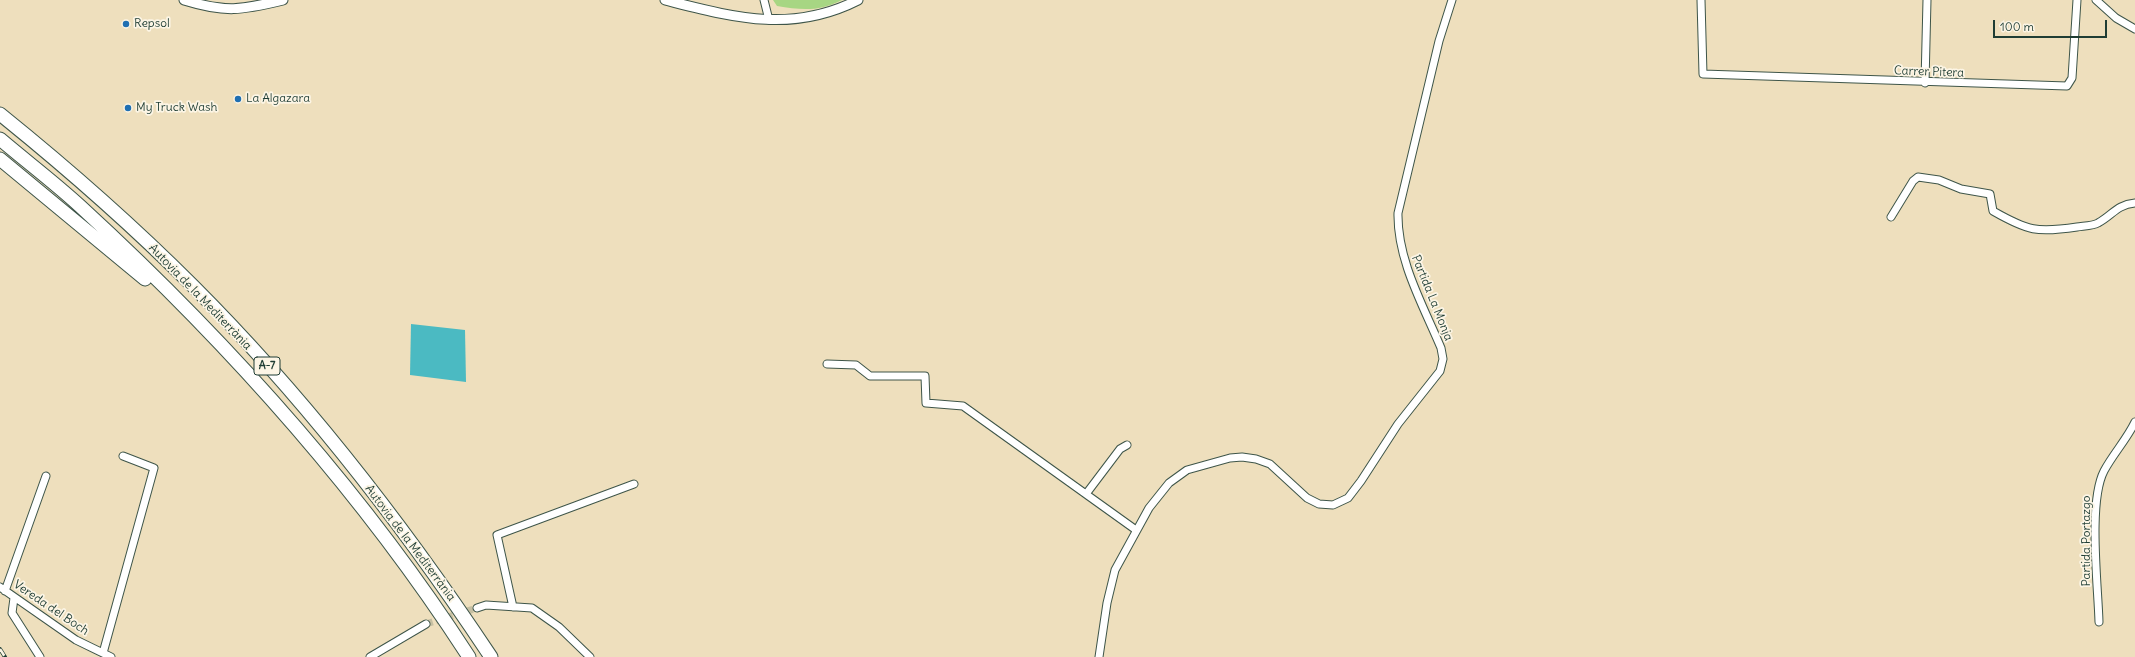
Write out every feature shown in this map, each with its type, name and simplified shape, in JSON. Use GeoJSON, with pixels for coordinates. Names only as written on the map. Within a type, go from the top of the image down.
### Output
{"type":"FeatureCollection","features":[{"type":"Feature","properties":{"kind":"highway","name":"Autovia de la Mediterrània"},"geometry":{"type":"LineString","coordinates":[[0,114],[63,166],[143,238],[193,287],[266,365],[381,502],[427,563],[491,657]]}},
{"type":"Feature","properties":{"kind":"highway","name":"Autovia de la Mediterrània"},"geometry":{"type":"LineString","coordinates":[[0,139],[80,206],[171,293],[276,402],[353,495],[439,611],[469,657]]}},
{"type":"Feature","properties":{"kind":"highway"},"geometry":{"type":"LineString","coordinates":[[3,161],[153,286],[171,293]]}},
{"type":"Feature","properties":{"kind":"street"},"geometry":{"type":"LineString","coordinates":[[184,0],[214,9],[226,10],[241,9],[283,0]]}},
{"type":"Feature","properties":{"kind":"street"},"geometry":{"type":"LineString","coordinates":[[665,0],[742,17],[769,20],[808,18],[832,12],[858,0]]}},
{"type":"Feature","properties":{"kind":"street"},"geometry":{"type":"LineString","coordinates":[[764,0],[769,20]]}},
{"type":"Feature","properties":{"kind":"street","name":"Partida La Monja"},"geometry":{"type":"LineString","coordinates":[[1099,657],[1107,603],[1115,570],[1136,530],[1168,483],[1187,470],[1230,458],[1242,457],[1256,459],[1270,464],[1281,472],[1307,498],[1319,504],[1333,505],[1348,498],[1361,481],[1398,424],[1440,371],[1443,359],[1441,348],[1402,254],[1397,232],[1398,213],[1439,41],[1452,0]]}},
{"type":"Feature","properties":{"kind":"street","name":"Carrer Pitera"},"geometry":{"type":"LineString","coordinates":[[1701,0],[1703,74],[1925,83],[2067,86],[2072,78],[2077,0]]}},
{"type":"Feature","properties":{"kind":"street"},"geometry":{"type":"LineString","coordinates":[[1925,83],[1927,0]]}},
{"type":"Feature","properties":{"kind":"street"},"geometry":{"type":"LineString","coordinates":[[2096,0],[2116,18],[2135,28]]}},
{"type":"Feature","properties":{"kind":"street"},"geometry":{"type":"LineString","coordinates":[[1891,217],[1913,181],[1918,177],[1939,180],[1961,189],[1990,194],[1993,211],[2020,226],[2034,230],[2058,230],[2098,224],[2117,208],[2135,203]]}},
{"type":"Feature","properties":{"kind":"street"},"geometry":{"type":"LineString","coordinates":[[827,364],[856,365],[870,376],[925,376],[926,403],[963,406],[1136,530]]}},
{"type":"Feature","properties":{"kind":"street","name":"Partida Portazgo"},"geometry":{"type":"LineString","coordinates":[[2099,622],[2096,544],[2098,490],[2104,471],[2135,422]]}},
{"type":"Feature","properties":{"kind":"street"},"geometry":{"type":"LineString","coordinates":[[1086,494],[1120,449],[1127,445]]}},
{"type":"Feature","properties":{"kind":"street"},"geometry":{"type":"LineString","coordinates":[[103,653],[154,468],[122,456]]}},
{"type":"Feature","properties":{"kind":"street"},"geometry":{"type":"LineString","coordinates":[[2,589],[46,476]]}},
{"type":"Feature","properties":{"kind":"street"},"geometry":{"type":"LineString","coordinates":[[513,607],[497,535],[634,484]]}},
{"type":"Feature","properties":{"kind":"street","name":"Vereda del Boch"},"geometry":{"type":"LineString","coordinates":[[2,589],[76,640],[111,657]]}},
{"type":"Feature","properties":{"kind":"street"},"geometry":{"type":"LineString","coordinates":[[14,598],[12,613],[40,657]]}},
{"type":"Feature","properties":{"kind":"street"},"geometry":{"type":"LineString","coordinates":[[477,608],[486,605],[532,608],[559,627],[590,657]]}},
{"type":"Feature","properties":{"kind":"street"},"geometry":{"type":"LineString","coordinates":[[370,657],[426,624]]}},
{"type":"Feature","properties":{"kind":"green space"},"geometry":{"type":"Polygon","coordinates":[[[773,0],[842,0],[826,7],[802,9],[777,6],[773,0]]]}},
{"type":"Feature","properties":{"kind":"water"},"geometry":{"type":"Polygon","coordinates":[[[411,324],[465,330],[466,382],[410,375],[411,324]]]}},
{"type":"Feature","properties":{"kind":"tunnel"},"geometry":{"type":"LineString","coordinates":[[426,624],[477,608]]}},
{"type":"Feature","properties":{"kind":"railway"},"geometry":{"type":"LineString","coordinates":[[0,649],[5,657]]}},
{"type":"Feature","properties":{"kind":"place","name":"Repsol"},"geometry":{"type":"Point","coordinates":[126,24]}},
{"type":"Feature","properties":{"kind":"place","name":"La Algazara"},"geometry":{"type":"Point","coordinates":[238,99]}},
{"type":"Feature","properties":{"kind":"place","name":"My Truck Wash"},"geometry":{"type":"Point","coordinates":[128,108]}}]}
